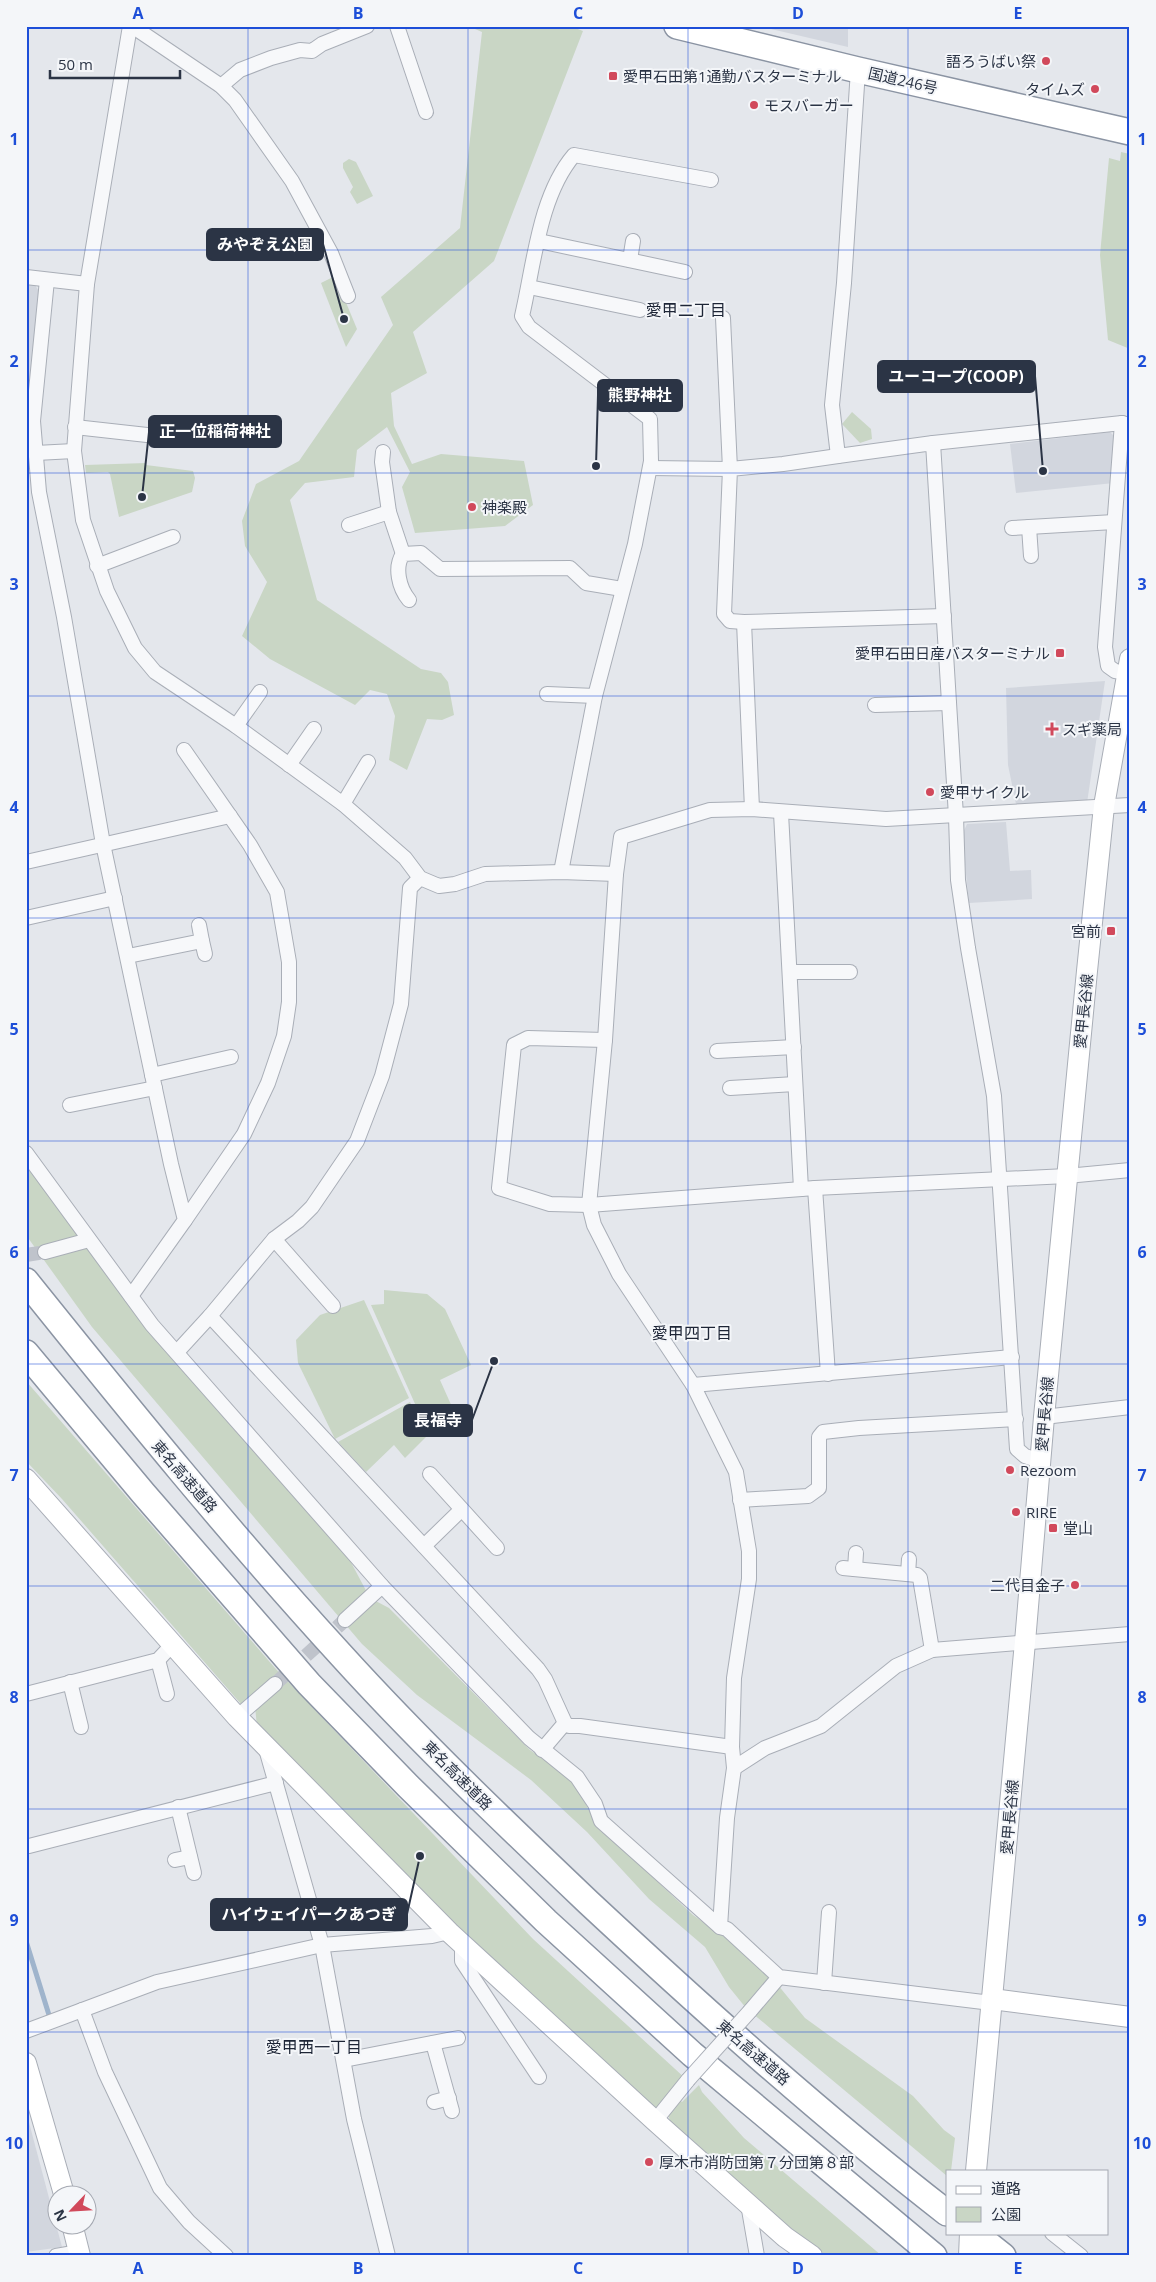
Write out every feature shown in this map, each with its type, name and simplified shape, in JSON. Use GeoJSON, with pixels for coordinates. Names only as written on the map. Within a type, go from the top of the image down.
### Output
{"type":"FeatureCollection","features":[{"type":"Feature","properties":{"kind":"highway","name":"国道246号"},"geometry":{"type":"LineString","coordinates":[[676,26],[1130,132]]}},
{"type":"Feature","properties":{"kind":"highway","name":"東名高速道路"},"geometry":{"type":"LineString","coordinates":[[26,1281],[140,1424],[179,1469],[341,1655],[445,1764],[679,1987],[825,2114],[946,2212]]}},
{"type":"Feature","properties":{"kind":"highway"},"geometry":{"type":"LineString","coordinates":[[26,1353],[309,1684],[408,1786],[546,1921],[692,2054],[934,2256]]}},
{"type":"Feature","properties":{"kind":"highway"},"geometry":{"type":"LineString","coordinates":[[973,2234],[1003,2256]]}},
{"type":"Feature","properties":{"kind":"street"},"geometry":{"type":"LineString","coordinates":[[348,296],[331,253],[292,181],[235,100],[221,86],[131,26],[87,284],[74,427],[74,452],[83,520],[98,566],[135,648],[155,672],[236,726],[343,804],[405,858],[420,878],[439,886],[455,884],[485,874],[561,872],[616,874]]}},
{"type":"Feature","properties":{"kind":"street"},"geometry":{"type":"LineString","coordinates":[[221,86],[240,70],[290,53],[312,51],[322,44],[368,26]]}},
{"type":"Feature","properties":{"kind":"street"},"geometry":{"type":"LineString","coordinates":[[397,26],[428,103]]}},
{"type":"Feature","properties":{"kind":"street"},"geometry":{"type":"LineString","coordinates":[[838,456],[832,405],[844,282],[858,70]]}},
{"type":"Feature","properties":{"kind":"street"},"geometry":{"type":"LineString","coordinates":[[561,872],[595,696],[622,589],[636,544],[650,468],[650,419],[529,327],[522,316],[548,202],[559,176],[574,155],[711,180]]}},
{"type":"Feature","properties":{"kind":"street"},"geometry":{"type":"LineString","coordinates":[[539,241],[685,272]]}},
{"type":"Feature","properties":{"kind":"street"},"geometry":{"type":"LineString","coordinates":[[630,260],[633,241]]}},
{"type":"Feature","properties":{"kind":"street"},"geometry":{"type":"LineString","coordinates":[[26,277],[87,284]]}},
{"type":"Feature","properties":{"kind":"street"},"geometry":{"type":"LineString","coordinates":[[47,280],[33,422],[39,492],[64,617],[103,844],[171,1164],[186,1220]]}},
{"type":"Feature","properties":{"kind":"street"},"geometry":{"type":"LineString","coordinates":[[529,287],[640,310]]}},
{"type":"Feature","properties":{"kind":"street"},"geometry":{"type":"LineString","coordinates":[[723,318],[733,361],[724,614],[730,621],[744,622],[944,616]]}},
{"type":"Feature","properties":{"kind":"street"},"geometry":{"type":"LineString","coordinates":[[650,468],[730,469],[783,464],[933,443],[1126,424],[1114,522],[1105,647],[1108,666],[1115,671],[1128,666]]}},
{"type":"Feature","properties":{"kind":"street"},"geometry":{"type":"LineString","coordinates":[[74,427],[192,440]]}},
{"type":"Feature","properties":{"kind":"street"},"geometry":{"type":"LineString","coordinates":[[933,443],[956,816],[958,880],[994,1096],[1017,1448],[1025,1456],[1040,1461]]}},
{"type":"Feature","properties":{"kind":"street"},"geometry":{"type":"LineString","coordinates":[[36,453],[74,452]]}},
{"type":"Feature","properties":{"kind":"street"},"geometry":{"type":"LineString","coordinates":[[383,452],[382,462],[389,512],[403,554],[399,561],[398,573],[404,594],[409,600]]}},
{"type":"Feature","properties":{"kind":"street"},"geometry":{"type":"LineString","coordinates":[[349,525],[389,512]]}},
{"type":"Feature","properties":{"kind":"street"},"geometry":{"type":"LineString","coordinates":[[1012,528],[1114,522]]}},
{"type":"Feature","properties":{"kind":"street"},"geometry":{"type":"LineString","coordinates":[[1029,527],[1031,556]]}},
{"type":"Feature","properties":{"kind":"street"},"geometry":{"type":"LineString","coordinates":[[98,566],[173,537]]}},
{"type":"Feature","properties":{"kind":"street"},"geometry":{"type":"LineString","coordinates":[[403,554],[421,554],[440,569],[570,568],[586,583],[622,589]]}},
{"type":"Feature","properties":{"kind":"street"},"geometry":{"type":"LineString","coordinates":[[744,622],[752,809]]}},
{"type":"Feature","properties":{"kind":"street","name":"愛甲長谷線"},"geometry":{"type":"LineString","coordinates":[[976,2170],[1026,1642],[1044,1417],[1104,806],[1128,666]]}},
{"type":"Feature","properties":{"kind":"street"},"geometry":{"type":"LineString","coordinates":[[236,726],[260,692]]}},
{"type":"Feature","properties":{"kind":"street"},"geometry":{"type":"LineString","coordinates":[[547,694],[595,696]]}},
{"type":"Feature","properties":{"kind":"street"},"geometry":{"type":"LineString","coordinates":[[875,705],[949,703]]}},
{"type":"Feature","properties":{"kind":"street"},"geometry":{"type":"LineString","coordinates":[[289,764],[314,729]]}},
{"type":"Feature","properties":{"kind":"street"},"geometry":{"type":"LineString","coordinates":[[131,1296],[186,1220],[244,1134],[268,1083],[284,1036],[290,1002],[289,962],[277,892],[230,816],[184,750]]}},
{"type":"Feature","properties":{"kind":"street"},"geometry":{"type":"LineString","coordinates":[[343,804],[368,762]]}},
{"type":"Feature","properties":{"kind":"street"},"geometry":{"type":"LineString","coordinates":[[720,1928],[727,1818],[734,1768],[732,1747],[734,1678],[749,1579],[749,1551],[736,1472],[693,1385],[619,1274],[594,1225],[589,1205],[605,1040],[616,874],[621,837],[710,810],[752,809],[781,813],[886,819],[1130,804]]}},
{"type":"Feature","properties":{"kind":"street"},"geometry":{"type":"LineString","coordinates":[[781,813],[801,1189]]}},
{"type":"Feature","properties":{"kind":"street"},"geometry":{"type":"LineString","coordinates":[[26,862],[230,816]]}},
{"type":"Feature","properties":{"kind":"street"},"geometry":{"type":"LineString","coordinates":[[177,1352],[210,1316],[274,1239],[298,1221],[312,1207],[356,1141],[382,1076],[400,1004],[410,888],[420,878]]}},
{"type":"Feature","properties":{"kind":"street"},"geometry":{"type":"LineString","coordinates":[[26,918],[115,898]]}},
{"type":"Feature","properties":{"kind":"street"},"geometry":{"type":"LineString","coordinates":[[128,956],[204,948],[199,925]]}},
{"type":"Feature","properties":{"kind":"street"},"geometry":{"type":"LineString","coordinates":[[790,972],[850,972]]}},
{"type":"Feature","properties":{"kind":"street"},"geometry":{"type":"LineString","coordinates":[[605,1040],[528,1038],[514,1045],[499,1188],[550,1204],[589,1205],[815,1188],[1067,1176],[1130,1170]]}},
{"type":"Feature","properties":{"kind":"street"},"geometry":{"type":"LineString","coordinates":[[717,1051],[734,1054],[794,1047]]}},
{"type":"Feature","properties":{"kind":"street"},"geometry":{"type":"LineString","coordinates":[[70,1105],[231,1057]]}},
{"type":"Feature","properties":{"kind":"street"},"geometry":{"type":"LineString","coordinates":[[737,1090],[796,1084]]}},
{"type":"Feature","properties":{"kind":"street"},"geometry":{"type":"LineString","coordinates":[[26,1153],[152,1325],[382,1586],[542,1750],[577,1777],[595,1804],[602,1821],[720,1928],[727,1929],[779,1977],[983,2002],[992,1999],[1130,2017]]}},
{"type":"Feature","properties":{"kind":"street"},"geometry":{"type":"LineString","coordinates":[[815,1188],[828,1374]]}},
{"type":"Feature","properties":{"kind":"street"},"geometry":{"type":"LineString","coordinates":[[274,1239],[333,1306]]}},
{"type":"Feature","properties":{"kind":"street"},"geometry":{"type":"LineString","coordinates":[[45,1252],[89,1240]]}},
{"type":"Feature","properties":{"kind":"street"},"geometry":{"type":"LineString","coordinates":[[210,1316],[538,1669],[545,1679],[565,1723],[569,1726],[732,1747]]}},
{"type":"Feature","properties":{"kind":"street"},"geometry":{"type":"LineString","coordinates":[[693,1385],[1012,1357]]}},
{"type":"Feature","properties":{"kind":"street"},"geometry":{"type":"LineString","coordinates":[[1044,1417],[1130,1407]]}},
{"type":"Feature","properties":{"kind":"street"},"geometry":{"type":"LineString","coordinates":[[740,1500],[808,1496],[814,1494],[819,1488],[819,1437],[823,1432],[858,1428],[1016,1419]]}},
{"type":"Feature","properties":{"kind":"street"},"geometry":{"type":"LineString","coordinates":[[430,1474],[497,1548]]}},
{"type":"Feature","properties":{"kind":"street"},"geometry":{"type":"LineString","coordinates":[[26,1479],[238,1717],[456,1939],[785,2237],[812,2256]]}},
{"type":"Feature","properties":{"kind":"street"},"geometry":{"type":"LineString","coordinates":[[424,1546],[461,1510]]}},
{"type":"Feature","properties":{"kind":"street"},"geometry":{"type":"LineString","coordinates":[[856,1552],[849,1569],[917,1575],[920,1578],[932,1650]]}},
{"type":"Feature","properties":{"kind":"street"},"geometry":{"type":"LineString","coordinates":[[908,1574],[909,1559]]}},
{"type":"Feature","properties":{"kind":"street"},"geometry":{"type":"LineString","coordinates":[[345,1620],[382,1586]]}},
{"type":"Feature","properties":{"kind":"street"},"geometry":{"type":"LineString","coordinates":[[734,1768],[765,1748],[821,1726],[896,1666],[932,1650],[1130,1634]]}},
{"type":"Feature","properties":{"kind":"street"},"geometry":{"type":"LineString","coordinates":[[26,1694],[158,1660],[173,1644]]}},
{"type":"Feature","properties":{"kind":"street"},"geometry":{"type":"LineString","coordinates":[[158,1660],[167,1694]]}},
{"type":"Feature","properties":{"kind":"street"},"geometry":{"type":"LineString","coordinates":[[70,1682],[81,1727]]}},
{"type":"Feature","properties":{"kind":"street"},"geometry":{"type":"LineString","coordinates":[[238,1717],[275,1684]]}},
{"type":"Feature","properties":{"kind":"street"},"geometry":{"type":"LineString","coordinates":[[542,1750],[565,1723]]}},
{"type":"Feature","properties":{"kind":"street"},"geometry":{"type":"LineString","coordinates":[[265,1745],[322,1945],[354,2119],[388,2256]]}},
{"type":"Feature","properties":{"kind":"street"},"geometry":{"type":"LineString","coordinates":[[29,1846],[276,1783]]}},
{"type":"Feature","properties":{"kind":"street"},"geometry":{"type":"LineString","coordinates":[[178,1807],[194,1872]]}},
{"type":"Feature","properties":{"kind":"street"},"geometry":{"type":"LineString","coordinates":[[175,1860],[190,1857]]}},
{"type":"Feature","properties":{"kind":"street"},"geometry":{"type":"LineString","coordinates":[[824,1983],[829,1912]]}},
{"type":"Feature","properties":{"kind":"street"},"geometry":{"type":"LineString","coordinates":[[26,2031],[157,1982],[322,1945],[432,1936],[456,1939]]}},
{"type":"Feature","properties":{"kind":"street"},"geometry":{"type":"LineString","coordinates":[[456,1939],[462,1961],[527,2065],[539,2076]]}},
{"type":"Feature","properties":{"kind":"street"},"geometry":{"type":"LineString","coordinates":[[655,2121],[666,2104],[779,1977]]}},
{"type":"Feature","properties":{"kind":"street"},"geometry":{"type":"LineString","coordinates":[[82,2010],[105,2072],[160,2188],[189,2222],[226,2256]]}},
{"type":"Feature","properties":{"kind":"street"},"geometry":{"type":"LineString","coordinates":[[344,2060],[458,2038]]}},
{"type":"Feature","properties":{"kind":"street"},"geometry":{"type":"LineString","coordinates":[[433,2043],[450,2105],[434,2102]]}},
{"type":"Feature","properties":{"kind":"street"},"geometry":{"type":"LineString","coordinates":[[26,2063],[61,2184]]}},
{"type":"Feature","properties":{"kind":"street"},"geometry":{"type":"LineString","coordinates":[[748,2204],[757,2256]]}},
{"type":"Feature","properties":{"kind":"street"},"geometry":{"type":"LineString","coordinates":[[56,2256],[80,2254],[75,2234]]}},
{"type":"Feature","properties":{"kind":"street"},"geometry":{"type":"LineString","coordinates":[[969,2256],[972,2234]]}},
{"type":"Feature","properties":{"kind":"street"},"geometry":{"type":"LineString","coordinates":[[1053,2234],[1081,2256]]}},
{"type":"Feature","properties":{"kind":"shaded area"},"geometry":{"type":"Polygon","coordinates":[[[771,26],[848,26],[848,47],[771,29],[771,26]]]}},
{"type":"Feature","properties":{"kind":"shaded area"},"geometry":{"type":"Polygon","coordinates":[[[26,283],[35,285],[40,293],[27,401],[26,425],[26,283]]]}},
{"type":"Feature","properties":{"kind":"shaded area"},"geometry":{"type":"Polygon","coordinates":[[[1110,432],[1116,438],[1114,483],[1016,493],[1010,444],[1110,432]]]}},
{"type":"Feature","properties":{"kind":"shaded area","name":"スギ薬局"},"geometry":{"type":"Polygon","coordinates":[[[1105,681],[1087,803],[1017,809],[1008,765],[1006,688],[1105,681]]]}},
{"type":"Feature","properties":{"kind":"shaded area"},"geometry":{"type":"Polygon","coordinates":[[[1006,822],[1010,871],[1031,870],[1032,899],[969,903],[962,835],[967,824],[1006,822]]]}},
{"type":"Feature","properties":{"kind":"shaded area"},"geometry":{"type":"Polygon","coordinates":[[[26,2111],[48,2194],[48,2234],[59,2234],[62,2247],[26,2252],[26,2111]]]}},
{"type":"Feature","properties":{"kind":"green space"},"geometry":{"type":"Polygon","coordinates":[[[468,26],[570,26],[583,31],[494,261],[413,332],[427,373],[391,393],[394,426],[412,464],[441,454],[524,461],[533,505],[505,526],[415,533],[402,487],[410,472],[387,427],[357,450],[354,477],[305,483],[290,500],[317,600],[421,669],[441,673],[448,682],[454,715],[442,720],[427,719],[407,770],[389,760],[395,716],[387,694],[370,690],[355,705],[270,659],[242,636],[267,582],[245,546],[242,521],[256,484],[299,461],[393,325],[381,297],[460,228],[482,32],[468,26]]]}},
{"type":"Feature","properties":{"kind":"green space"},"geometry":{"type":"Polygon","coordinates":[[[1121,152],[1130,154],[1130,349],[1108,340],[1100,255],[1109,158],[1120,161],[1121,152]]]}},
{"type":"Feature","properties":{"kind":"green space"},"geometry":{"type":"Polygon","coordinates":[[[349,159],[356,162],[373,196],[357,204],[350,192],[353,187],[343,168],[343,163],[349,159]]]}},
{"type":"Feature","properties":{"kind":"green space"},"geometry":{"type":"Polygon","coordinates":[[[335,276],[357,329],[346,347],[321,283],[335,276]]]}},
{"type":"Feature","properties":{"kind":"green space"},"geometry":{"type":"Polygon","coordinates":[[[852,412],[871,429],[872,439],[860,443],[842,424],[852,412]]]}},
{"type":"Feature","properties":{"kind":"green space"},"geometry":{"type":"Polygon","coordinates":[[[146,463],[146,465],[193,471],[195,478],[192,492],[119,517],[110,474],[108,472],[86,473],[85,465],[146,463]]]}},
{"type":"Feature","properties":{"kind":"green space"},"geometry":{"type":"Polygon","coordinates":[[[26,1163],[346,1553],[370,1598],[389,1608],[530,1750],[573,1779],[596,1824],[693,1915],[730,1941],[773,1979],[805,2018],[913,2096],[944,2130],[955,2138],[951,2170],[946,2170],[946,2175],[746,2008],[729,1987],[705,1947],[649,1899],[587,1832],[531,1780],[417,1695],[362,1644],[92,1327],[26,1235],[26,1163]]]}},
{"type":"Feature","properties":{"kind":"green space"},"geometry":{"type":"Polygon","coordinates":[[[384,1290],[427,1294],[445,1309],[471,1365],[440,1380],[457,1418],[428,1433],[371,1305],[384,1304],[384,1290]]]}},
{"type":"Feature","properties":{"kind":"green space"},"geometry":{"type":"Polygon","coordinates":[[[364,1300],[409,1398],[335,1439],[298,1363],[296,1340],[320,1315],[364,1300]]]}},
{"type":"Feature","properties":{"kind":"green space"},"geometry":{"type":"Polygon","coordinates":[[[26,1381],[275,1668],[533,1939],[686,2079],[671,2093],[682,2102],[699,2085],[702,2092],[744,2138],[882,2256],[827,2256],[782,2221],[671,2125],[667,2110],[661,2105],[655,2109],[458,1927],[257,1727],[255,1706],[241,1704],[62,1499],[26,1461],[26,1381]]]}},
{"type":"Feature","properties":{"kind":"green space"},"geometry":{"type":"Polygon","coordinates":[[[410,1402],[427,1436],[405,1458],[394,1445],[366,1472],[338,1442],[410,1402]]]}},
{"type":"Feature","properties":{"kind":"waterway"},"geometry":{"type":"LineString","coordinates":[[26,1941],[49,2015]]}},
{"type":"Feature","properties":{"kind":"tunnel"},"geometry":{"type":"LineString","coordinates":[[26,1255],[45,1252]]}},
{"type":"Feature","properties":{"kind":"tunnel"},"geometry":{"type":"LineString","coordinates":[[275,1684],[345,1620]]}},
{"type":"Feature","properties":{"kind":"place","name":"語ろうばい祭"},"geometry":{"type":"Point","coordinates":[1046,61]}},
{"type":"Feature","properties":{"kind":"place","name":"愛甲石田第1通勤バスターミナル"},"geometry":{"type":"Point","coordinates":[613,76]}},
{"type":"Feature","properties":{"kind":"place","name":"タイムズ"},"geometry":{"type":"Point","coordinates":[1095,89]}},
{"type":"Feature","properties":{"kind":"place","name":"モスバーガー"},"geometry":{"type":"Point","coordinates":[754,105]}},
{"type":"Feature","properties":{"kind":"place","name":"みやぞえ公園"},"geometry":{"type":"Point","coordinates":[344,319]}},
{"type":"Feature","properties":{"kind":"place","name":"熊野神社"},"geometry":{"type":"Point","coordinates":[596,466]}},
{"type":"Feature","properties":{"kind":"place","name":"ユーコープ(COOP)"},"geometry":{"type":"Point","coordinates":[1043,471]}},
{"type":"Feature","properties":{"kind":"place","name":"正一位稲荷神社"},"geometry":{"type":"Point","coordinates":[142,497]}},
{"type":"Feature","properties":{"kind":"place","name":"神楽殿"},"geometry":{"type":"Point","coordinates":[472,507]}},
{"type":"Feature","properties":{"kind":"place","name":"愛甲石田日産バスターミナル"},"geometry":{"type":"Point","coordinates":[1060,653]}},
{"type":"Feature","properties":{"kind":"place","name":"スギ薬局"},"geometry":{"type":"Point","coordinates":[1052,729]}},
{"type":"Feature","properties":{"kind":"place","name":"愛甲サイクル"},"geometry":{"type":"Point","coordinates":[930,792]}},
{"type":"Feature","properties":{"kind":"place","name":"宮前"},"geometry":{"type":"Point","coordinates":[1111,931]}},
{"type":"Feature","properties":{"kind":"place","name":"長福寺"},"geometry":{"type":"Point","coordinates":[494,1361]}},
{"type":"Feature","properties":{"kind":"place","name":"Rezoom"},"geometry":{"type":"Point","coordinates":[1010,1470]}},
{"type":"Feature","properties":{"kind":"place","name":"RIRE"},"geometry":{"type":"Point","coordinates":[1016,1512]}},
{"type":"Feature","properties":{"kind":"place","name":"堂山"},"geometry":{"type":"Point","coordinates":[1053,1528]}},
{"type":"Feature","properties":{"kind":"place","name":"二代目金子"},"geometry":{"type":"Point","coordinates":[1075,1585]}},
{"type":"Feature","properties":{"kind":"place","name":"ハイウェイパークあつぎ"},"geometry":{"type":"Point","coordinates":[420,1856]}},
{"type":"Feature","properties":{"kind":"place","name":"厚木市消防団第７分団第８部"},"geometry":{"type":"Point","coordinates":[649,2162]}},
{"type":"Feature","properties":{"kind":"district","name":"愛甲二丁目"},"geometry":{"type":"Point","coordinates":[686,310]}},
{"type":"Feature","properties":{"kind":"district","name":"愛甲四丁目"},"geometry":{"type":"Point","coordinates":[692,1333]}},
{"type":"Feature","properties":{"kind":"district","name":"愛甲西一丁目"},"geometry":{"type":"Point","coordinates":[314,2047]}}]}
